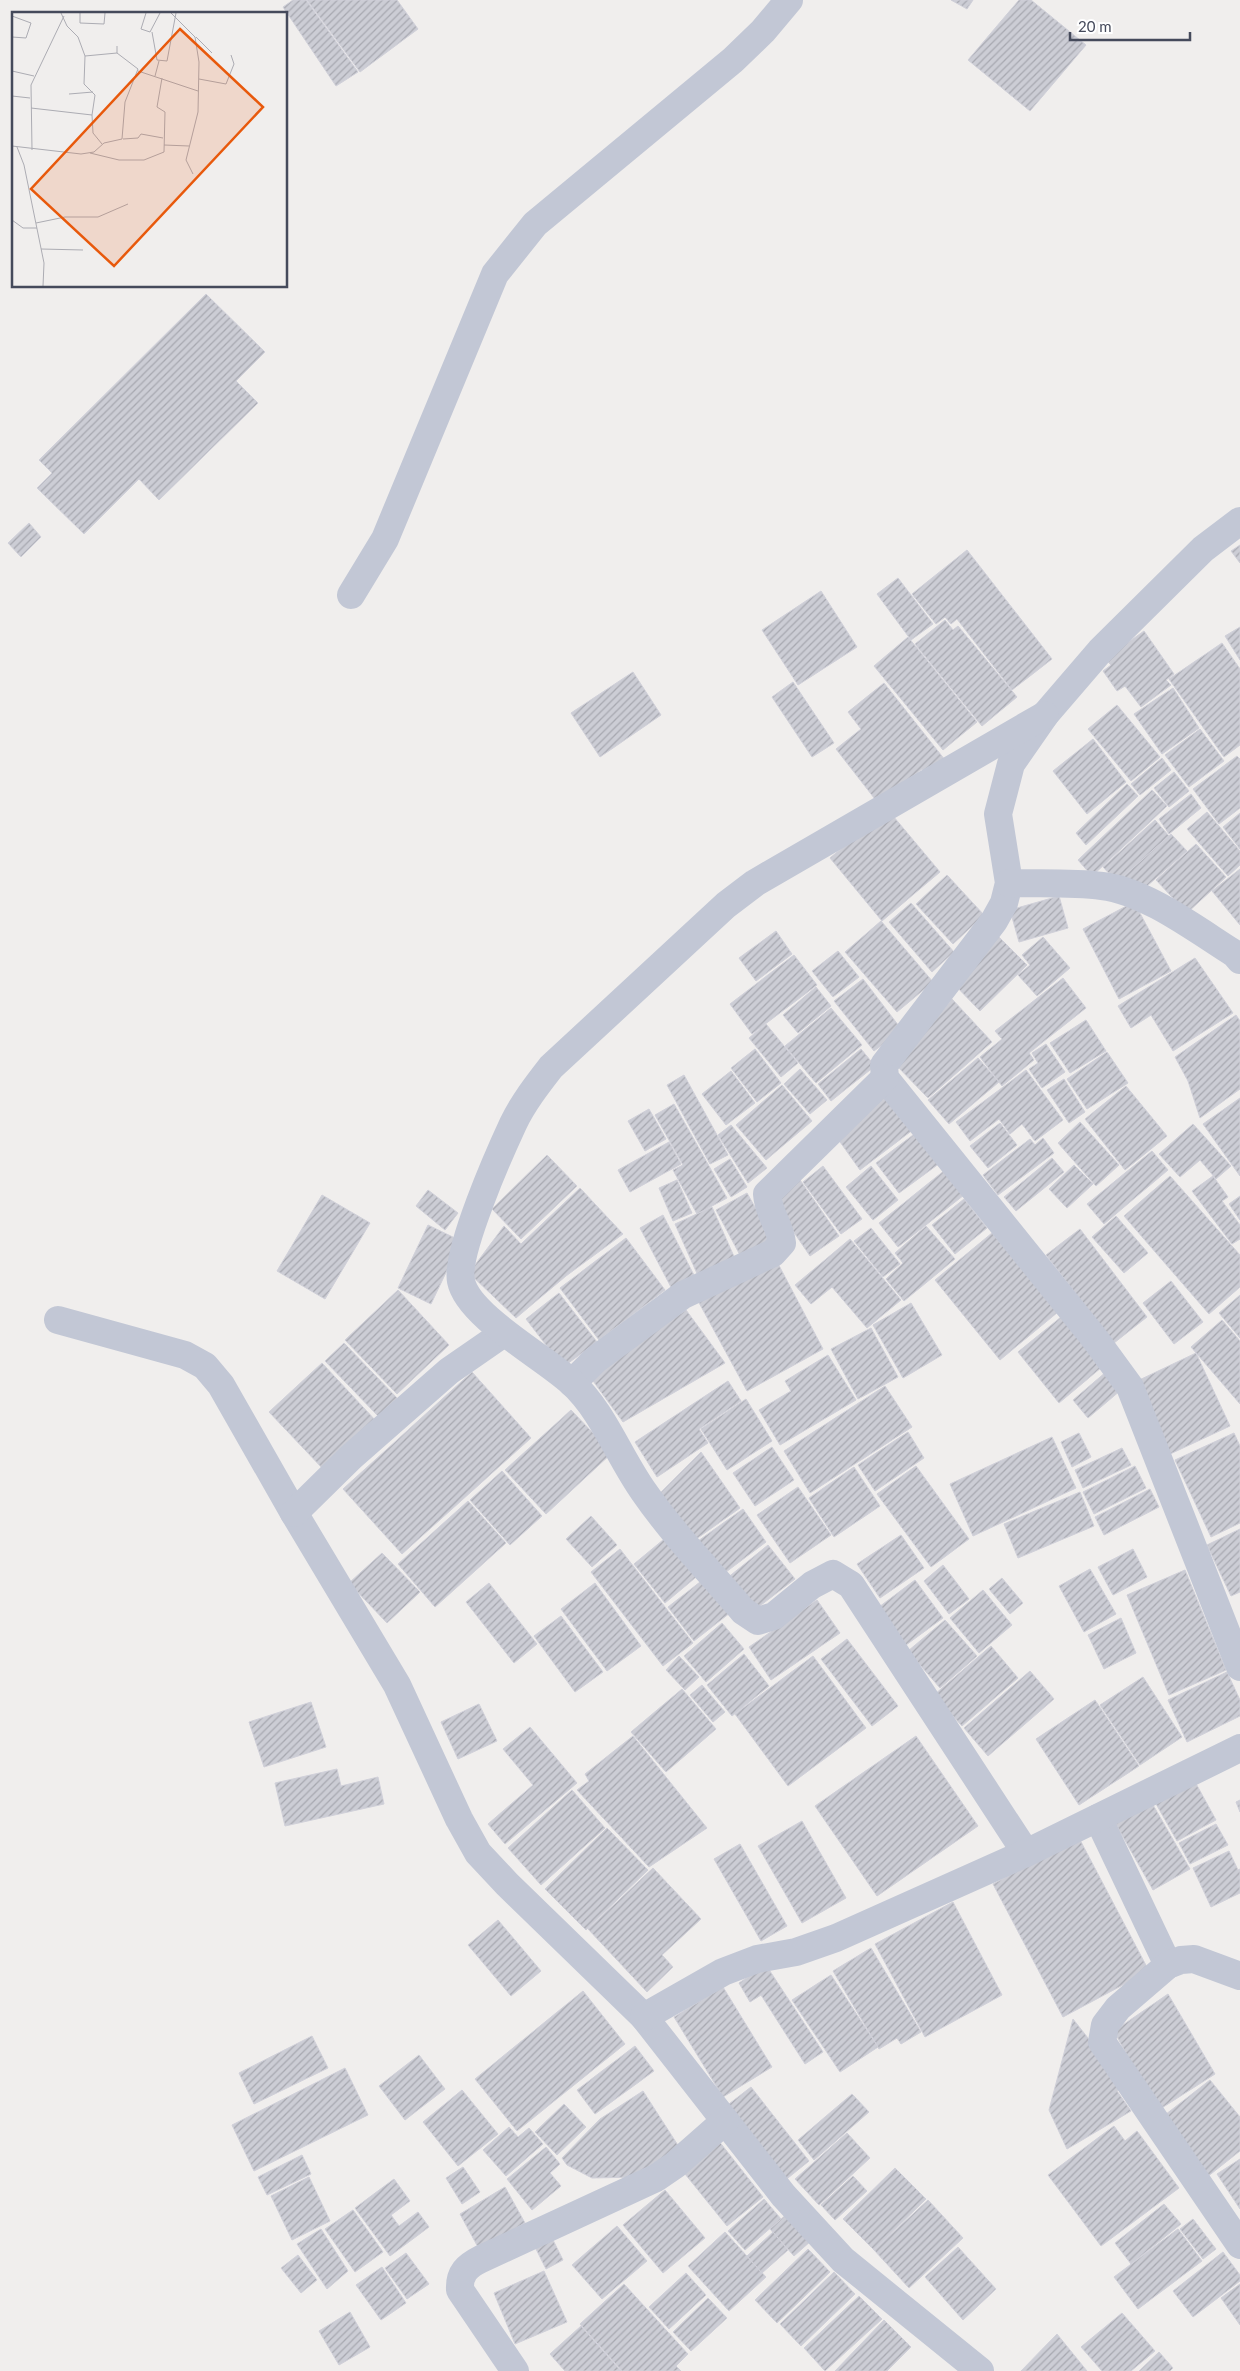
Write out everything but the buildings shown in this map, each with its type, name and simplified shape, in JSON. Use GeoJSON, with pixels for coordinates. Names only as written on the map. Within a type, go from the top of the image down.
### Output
{"type":"FeatureCollection","features":[{"type":"Feature","properties":{"kind":"street"},"geometry":{"type":"LineString","coordinates":[[351,595],[385,539],[494,274],[535,224],[733,60],[763,31],[788,0]]}},
{"type":"Feature","properties":{"kind":"street"},"geometry":{"type":"LineString","coordinates":[[1240,521],[1202,549],[1100,651],[1045,715],[1011,764],[998,814],[1010,883],[1004,903],[994,921],[884,1065],[885,1078],[1095,1339],[1130,1387],[1240,1668]]}},
{"type":"Feature","properties":{"kind":"street"},"geometry":{"type":"LineString","coordinates":[[1026,1853],[851,1585],[833,1574],[812,1585],[774,1616],[758,1621],[744,1611],[644,1493],[592,1408],[572,1383],[504,1333],[464,1292],[460,1278],[463,1256],[474,1220],[514,1123],[530,1095],[551,1067],[726,906],[755,883],[1045,715]]}},
{"type":"Feature","properties":{"kind":"street"},"geometry":{"type":"LineString","coordinates":[[1010,883],[1103,886],[1122,891],[1162,908],[1235,954],[1240,960]]}},
{"type":"Feature","properties":{"kind":"street"},"geometry":{"type":"LineString","coordinates":[[572,1383],[595,1360],[683,1295],[773,1253],[782,1243],[781,1230],[768,1206],[767,1194],[775,1184],[885,1078]]}},
{"type":"Feature","properties":{"kind":"street"},"geometry":{"type":"LineString","coordinates":[[58,1320],[185,1355],[205,1366],[220,1385],[397,1685],[459,1819],[478,1853],[507,1884],[644,2018],[784,2196],[843,2260],[980,2371]]}},
{"type":"Feature","properties":{"kind":"street"},"geometry":{"type":"LineString","coordinates":[[294,1513],[351,1457],[449,1371],[504,1333]]}},
{"type":"Feature","properties":{"kind":"street"},"geometry":{"type":"LineString","coordinates":[[644,2018],[723,1972],[758,1959],[796,1952],[836,1938],[1026,1853],[1240,1748]]}},
{"type":"Feature","properties":{"kind":"street"},"geometry":{"type":"LineString","coordinates":[[1098,1818],[1168,1965]]}},
{"type":"Feature","properties":{"kind":"street"},"geometry":{"type":"LineString","coordinates":[[1240,1976],[1194,1959],[1182,1960],[1168,1965],[1118,2008],[1105,2025],[1102,2042],[1240,2245]]}},
{"type":"Feature","properties":{"kind":"street"},"geometry":{"type":"LineString","coordinates":[[515,2371],[460,2290],[459,2281],[462,2273],[470,2265],[481,2259],[656,2178],[675,2165],[725,2121]]}}]}
